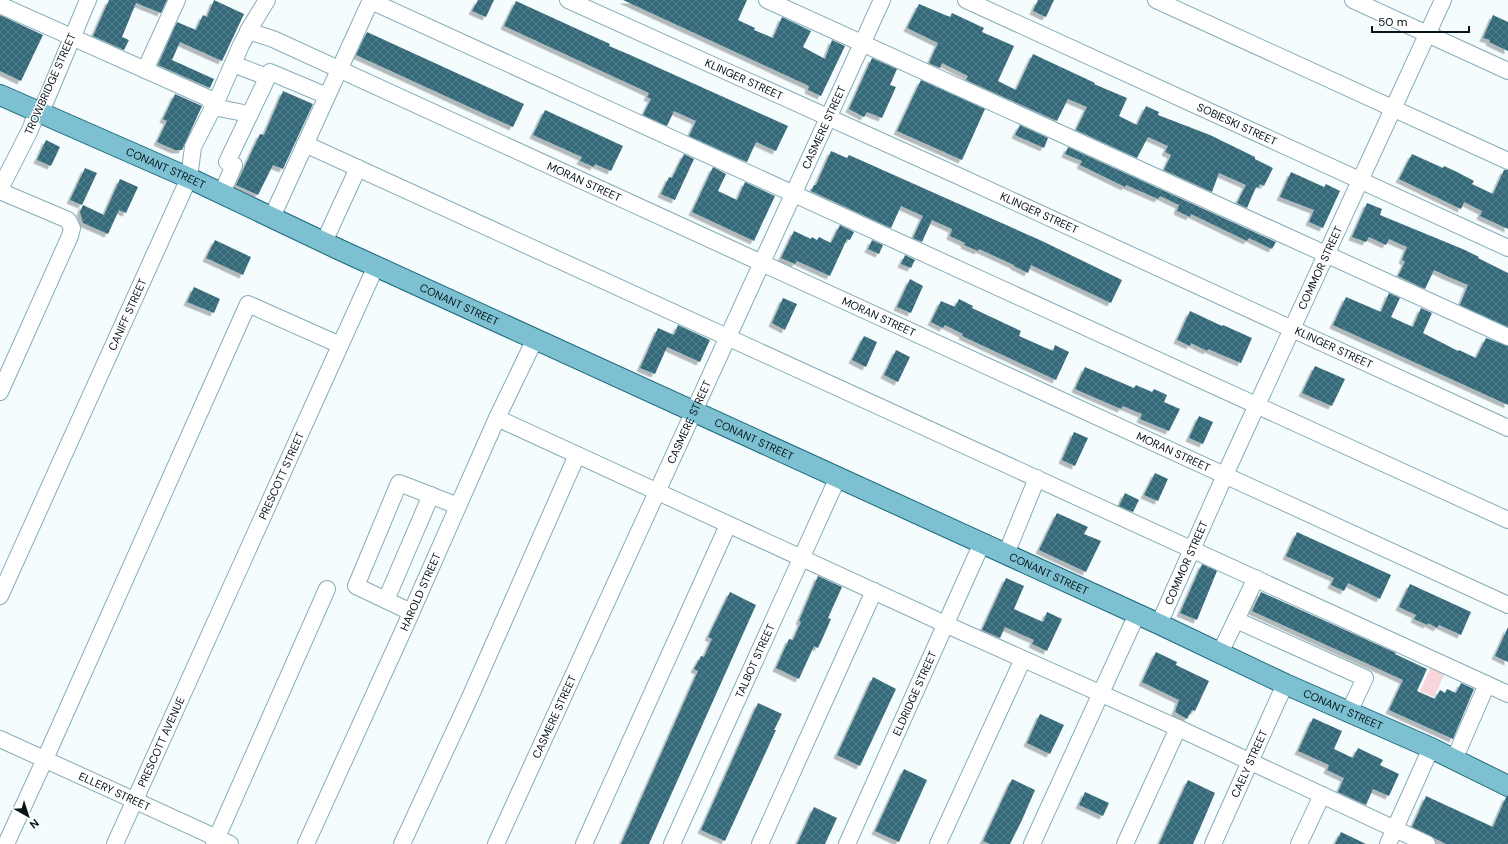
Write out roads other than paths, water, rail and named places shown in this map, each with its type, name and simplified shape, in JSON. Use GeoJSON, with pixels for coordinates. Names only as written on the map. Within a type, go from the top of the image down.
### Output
{"type":"FeatureCollection","features":[{"type":"Feature","properties":{"kind":"main road","name":"CONANT STREET"},"geometry":{"type":"LineString","coordinates":[[0,95],[190,178],[324,242],[1159,624],[1285,684],[1431,748],[1508,786]]}},
{"type":"Feature","properties":{"kind":"street"},"geometry":{"type":"LineString","coordinates":[[1,0],[0,4],[208,98],[213,107],[239,112],[248,116]]}},
{"type":"Feature","properties":{"kind":"street","name":"TROWBRIDGE STREET"},"geometry":{"type":"LineString","coordinates":[[0,192],[30,130],[37,112],[44,105],[88,0]]}},
{"type":"Feature","properties":{"kind":"street"},"geometry":{"type":"LineString","coordinates":[[145,70],[177,0]]}},
{"type":"Feature","properties":{"kind":"street","name":"CANIFF STREET"},"geometry":{"type":"LineString","coordinates":[[0,596],[190,178],[193,147],[248,31],[266,0]]}},
{"type":"Feature","properties":{"kind":"street","name":"KLINGER STREET"},"geometry":{"type":"LineString","coordinates":[[568,0],[828,116],[1508,428]]}},
{"type":"Feature","properties":{"kind":"street"},"geometry":{"type":"LineString","coordinates":[[767,0],[1508,337]]}},
{"type":"Feature","properties":{"kind":"street","name":"CASMERE STREET"},"geometry":{"type":"LineString","coordinates":[[496,844],[727,336],[882,0]]}},
{"type":"Feature","properties":{"kind":"street","name":"SOBIESKI STREET"},"geometry":{"type":"LineString","coordinates":[[966,0],[1508,248]]}},
{"type":"Feature","properties":{"kind":"street"},"geometry":{"type":"LineString","coordinates":[[1156,0],[1508,161]]}},
{"type":"Feature","properties":{"kind":"street"},"geometry":{"type":"LineString","coordinates":[[1353,0],[1508,71]]}},
{"type":"Feature","properties":{"kind":"street","name":"COMMOR STREET"},"geometry":{"type":"LineString","coordinates":[[1159,624],[1292,328],[1443,0]]}},
{"type":"Feature","properties":{"kind":"street"},"geometry":{"type":"LineString","coordinates":[[272,217],[371,1],[1508,520]]}},
{"type":"Feature","properties":{"kind":"street","name":"MORAN STREET"},"geometry":{"type":"LineString","coordinates":[[248,31],[273,39],[1508,605]]}},
{"type":"Feature","properties":{"kind":"street"},"geometry":{"type":"LineString","coordinates":[[233,64],[267,77]]}},
{"type":"Feature","properties":{"kind":"street"},"geometry":{"type":"LineString","coordinates":[[222,193],[234,165],[226,162],[270,72],[327,96]]}},
{"type":"Feature","properties":{"kind":"street"},"geometry":{"type":"LineString","coordinates":[[306,144],[1192,548],[1508,694]]}},
{"type":"Feature","properties":{"kind":"street"},"geometry":{"type":"LineString","coordinates":[[324,242],[358,168]]}},
{"type":"Feature","properties":{"kind":"street"},"geometry":{"type":"LineString","coordinates":[[0,192],[68,220],[72,228],[70,236],[0,392]]}},
{"type":"Feature","properties":{"kind":"street","name":"PRESCOTT STREET"},"geometry":{"type":"LineString","coordinates":[[187,685],[376,266]]}},
{"type":"Feature","properties":{"kind":"street"},"geometry":{"type":"LineString","coordinates":[[6,844],[46,759],[248,304],[340,345]]}},
{"type":"Feature","properties":{"kind":"street","name":"HAROLD STREET"},"geometry":{"type":"LineString","coordinates":[[306,844],[412,612],[497,418],[535,339]]}},
{"type":"Feature","properties":{"kind":"street"},"geometry":{"type":"LineString","coordinates":[[497,418],[728,525],[802,557],[946,624],[1178,728],[1427,844]]}},
{"type":"Feature","properties":{"kind":"street"},"geometry":{"type":"LineString","coordinates":[[402,844],[471,695],[577,455]]}},
{"type":"Feature","properties":{"kind":"street","name":"TALBOT STREET"},"geometry":{"type":"LineString","coordinates":[[672,844],[838,477]]}},
{"type":"Feature","properties":{"kind":"street"},"geometry":{"type":"LineString","coordinates":[[1006,554],[1037,478]]}},
{"type":"Feature","properties":{"kind":"street"},"geometry":{"type":"LineString","coordinates":[[412,612],[356,586],[399,483],[458,506]]}},
{"type":"Feature","properties":{"kind":"street"},"geometry":{"type":"LineString","coordinates":[[386,600],[431,495]]}},
{"type":"Feature","properties":{"kind":"street"},"geometry":{"type":"LineString","coordinates":[[584,844],[728,525]]}},
{"type":"Feature","properties":{"kind":"street","name":"ELDRIDGE STREET"},"geometry":{"type":"LineString","coordinates":[[846,844],[982,543]]}},
{"type":"Feature","properties":{"kind":"street"},"geometry":{"type":"LineString","coordinates":[[1220,653],[1256,578]]}},
{"type":"Feature","properties":{"kind":"street"},"geometry":{"type":"LineString","coordinates":[[220,842],[327,588]]}},
{"type":"Feature","properties":{"kind":"street"},"geometry":{"type":"LineString","coordinates":[[760,844],[874,591]]}},
{"type":"Feature","properties":{"kind":"street"},"geometry":{"type":"LineString","coordinates":[[1032,844],[1136,614]]}},
{"type":"Feature","properties":{"kind":"street"},"geometry":{"type":"LineString","coordinates":[[1236,620],[1365,678],[1349,712]]}},
{"type":"Feature","properties":{"kind":"street"},"geometry":{"type":"LineString","coordinates":[[938,844],[1023,659]]}},
{"type":"Feature","properties":{"kind":"street","name":"CAELY STREET"},"geometry":{"type":"LineString","coordinates":[[1213,844],[1285,684]]}},
{"type":"Feature","properties":{"kind":"street"},"geometry":{"type":"LineString","coordinates":[[1454,760],[1487,684]]}},
{"type":"Feature","properties":{"kind":"street","name":"PRESCOTT AVENUE"},"geometry":{"type":"LineString","coordinates":[[135,800],[187,685]]}},
{"type":"Feature","properties":{"kind":"street"},"geometry":{"type":"LineString","coordinates":[[1125,844],[1178,728]]}},
{"type":"Feature","properties":{"kind":"street","name":"ELLERY STREET"},"geometry":{"type":"LineString","coordinates":[[0,738],[135,800],[220,842]]}},
{"type":"Feature","properties":{"kind":"street"},"geometry":{"type":"LineString","coordinates":[[1388,844],[1431,748]]}},
{"type":"Feature","properties":{"kind":"street"},"geometry":{"type":"LineString","coordinates":[[1299,844],[1322,795]]}},
{"type":"Feature","properties":{"kind":"street"},"geometry":{"type":"LineString","coordinates":[[115,844],[135,800]]}}]}
